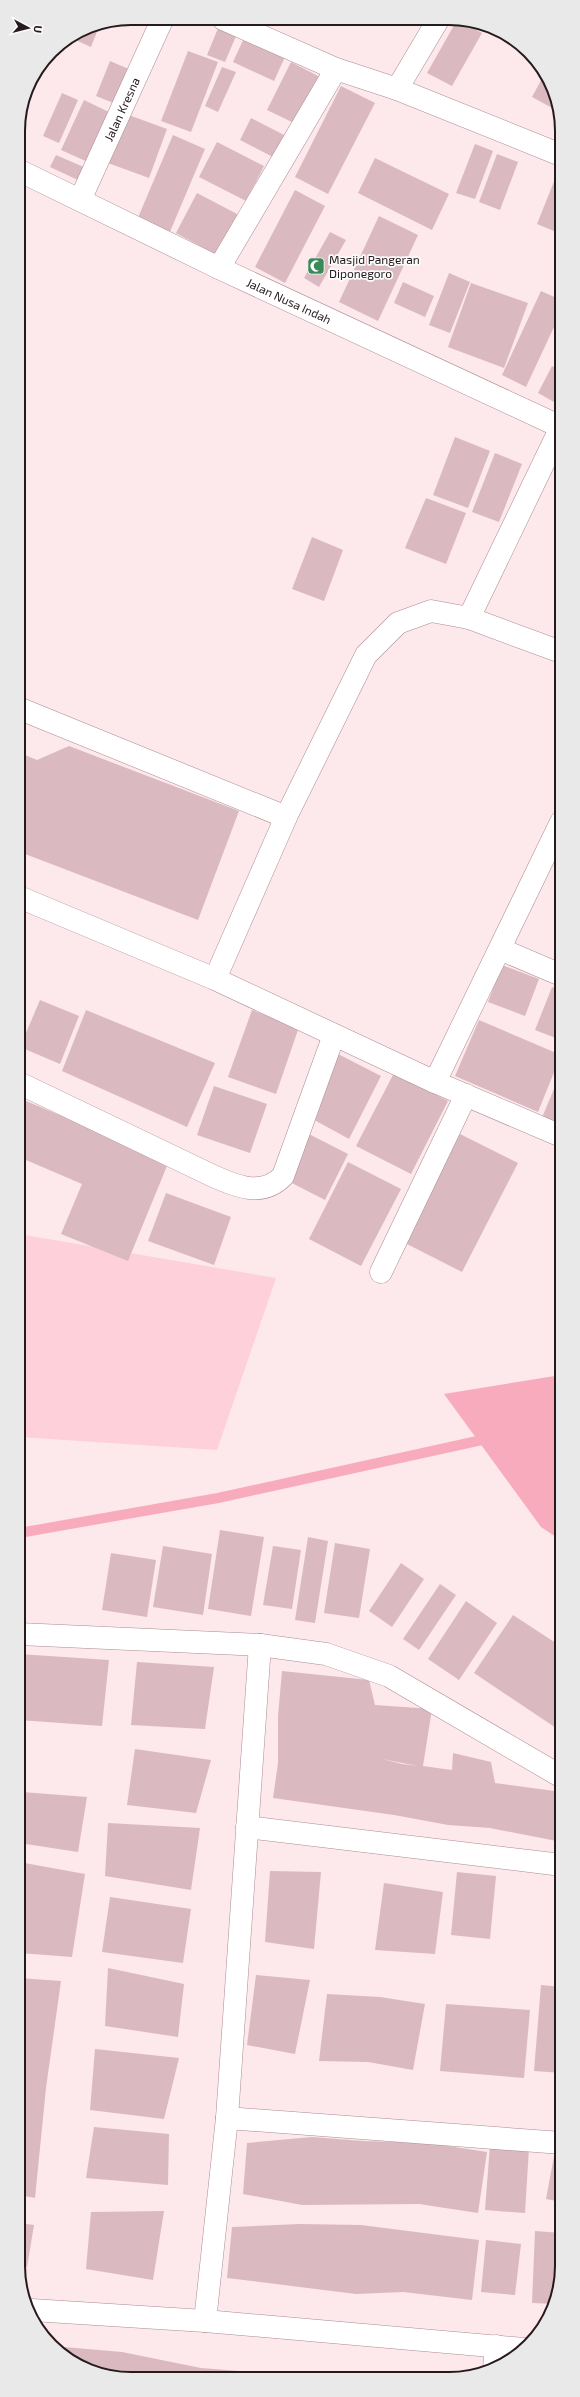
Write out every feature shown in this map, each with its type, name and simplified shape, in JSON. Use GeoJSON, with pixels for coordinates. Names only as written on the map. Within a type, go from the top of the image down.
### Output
{"type":"FeatureCollection","features":[{"type":"Feature","properties":{"kind":"street","name":"Jalan Kresna"},"geometry":{"type":"LineString","coordinates":[[80,200],[160,25]]}},
{"type":"Feature","properties":{"kind":"street"},"geometry":{"type":"LineString","coordinates":[[237,25],[336,69],[397,89],[555,153]]}},
{"type":"Feature","properties":{"kind":"street"},"geometry":{"type":"LineString","coordinates":[[397,89],[435,25]]}},
{"type":"Feature","properties":{"kind":"street"},"geometry":{"type":"LineString","coordinates":[[219,268],[336,69]]}},
{"type":"Feature","properties":{"kind":"street","name":"Jalan Nusa Indah"},"geometry":{"type":"LineString","coordinates":[[25,173],[219,268],[555,424]]}},
{"type":"Feature","properties":{"kind":"street"},"geometry":{"type":"LineString","coordinates":[[469,618],[555,439]]}},
{"type":"Feature","properties":{"kind":"street"},"geometry":{"type":"LineString","coordinates":[[215,979],[286,817],[366,655],[398,623],[431,611],[469,618],[555,650]]}},
{"type":"Feature","properties":{"kind":"street"},"geometry":{"type":"LineString","coordinates":[[25,711],[286,817]]}},
{"type":"Feature","properties":{"kind":"street"},"geometry":{"type":"LineString","coordinates":[[435,1082],[555,834]]}},
{"type":"Feature","properties":{"kind":"street"},"geometry":{"type":"LineString","coordinates":[[25,900],[215,979],[435,1082],[555,1133]]}},
{"type":"Feature","properties":{"kind":"street"},"geometry":{"type":"LineString","coordinates":[[500,949],[555,972]]}},
{"type":"Feature","properties":{"kind":"street"},"geometry":{"type":"LineString","coordinates":[[25,1086],[211,1175],[237,1186],[259,1190],[275,1184],[283,1176],[334,1034]]}},
{"type":"Feature","properties":{"kind":"street"},"geometry":{"type":"LineString","coordinates":[[381,1272],[466,1095]]}},
{"type":"Feature","properties":{"kind":"street"},"geometry":{"type":"LineString","coordinates":[[25,1634],[260,1645],[326,1654],[389,1676],[555,1773]]}},
{"type":"Feature","properties":{"kind":"street"},"geometry":{"type":"LineString","coordinates":[[205,2321],[227,2118],[260,1645]]}},
{"type":"Feature","properties":{"kind":"street"},"geometry":{"type":"LineString","coordinates":[[247,1827],[555,1864]]}},
{"type":"Feature","properties":{"kind":"street"},"geometry":{"type":"LineString","coordinates":[[227,2118],[555,2142]]}},
{"type":"Feature","properties":{"kind":"street"},"geometry":{"type":"LineString","coordinates":[[35,2310],[205,2321],[516,2348]]}},
{"type":"Feature","properties":{"kind":"street"},"geometry":{"type":"LineString","coordinates":[[495,2362],[496,2346]]}},
{"type":"Feature","properties":{"kind":"shaded area"},"geometry":{"type":"Polygon","coordinates":[[[25,1235],[276,1278],[217,1450],[25,1437],[25,1235]]]}},
{"type":"Feature","properties":{"kind":"shaded area"},"geometry":{"type":"Polygon","coordinates":[[[555,1376],[555,1536],[541,1527],[444,1394],[555,1376]]]}},
{"type":"Feature","properties":{"kind":"building"},"geometry":{"type":"Polygon","coordinates":[[[219,25],[230,25],[239,29],[225,62],[207,55],[219,25]]]}},
{"type":"Feature","properties":{"kind":"building"},"geometry":{"type":"Polygon","coordinates":[[[454,25],[470,27],[482,33],[452,86],[427,73],[454,25]]]}},
{"type":"Feature","properties":{"kind":"building"},"geometry":{"type":"Polygon","coordinates":[[[97,31],[91,47],[76,40],[97,31]]]}},
{"type":"Feature","properties":{"kind":"building"},"geometry":{"type":"Polygon","coordinates":[[[244,38],[285,57],[274,81],[233,62],[244,38]]]}},
{"type":"Feature","properties":{"kind":"building"},"geometry":{"type":"Polygon","coordinates":[[[188,51],[218,62],[191,132],[161,121],[188,51]]]}},
{"type":"Feature","properties":{"kind":"building"},"geometry":{"type":"Polygon","coordinates":[[[110,61],[131,70],[116,104],[96,96],[110,61]]]}},
{"type":"Feature","properties":{"kind":"building"},"geometry":{"type":"Polygon","coordinates":[[[291,62],[320,77],[296,124],[267,110],[291,62]]]}},
{"type":"Feature","properties":{"kind":"building"},"geometry":{"type":"Polygon","coordinates":[[[222,67],[236,72],[218,112],[205,106],[222,67]]]}},
{"type":"Feature","properties":{"kind":"building"},"geometry":{"type":"Polygon","coordinates":[[[542,79],[547,90],[552,108],[532,97],[542,79]]]}},
{"type":"Feature","properties":{"kind":"building"},"geometry":{"type":"Polygon","coordinates":[[[341,86],[375,103],[328,194],[295,177],[341,86]]]}},
{"type":"Feature","properties":{"kind":"building"},"geometry":{"type":"Polygon","coordinates":[[[62,93],[78,100],[59,143],[43,136],[62,93]]]}},
{"type":"Feature","properties":{"kind":"building"},"geometry":{"type":"Polygon","coordinates":[[[84,100],[113,114],[90,163],[61,150],[84,100]]]}},
{"type":"Feature","properties":{"kind":"building"},"geometry":{"type":"Polygon","coordinates":[[[126,114],[167,129],[149,178],[108,163],[126,114]]]}},
{"type":"Feature","properties":{"kind":"building"},"geometry":{"type":"Polygon","coordinates":[[[251,118],[286,136],[275,158],[240,140],[251,118]]]}},
{"type":"Feature","properties":{"kind":"building"},"geometry":{"type":"Polygon","coordinates":[[[173,135],[205,149],[169,234],[137,220],[173,135]]]}},
{"type":"Feature","properties":{"kind":"building"},"geometry":{"type":"Polygon","coordinates":[[[217,142],[264,166],[246,201],[199,177],[217,142]]]}},
{"type":"Feature","properties":{"kind":"building"},"geometry":{"type":"Polygon","coordinates":[[[475,144],[493,151],[475,199],[456,193],[475,144]]]}},
{"type":"Feature","properties":{"kind":"building"},"geometry":{"type":"Polygon","coordinates":[[[497,154],[518,162],[500,210],[479,202],[497,154]]]}},
{"type":"Feature","properties":{"kind":"building"},"geometry":{"type":"Polygon","coordinates":[[[56,155],[86,168],[80,181],[50,167],[56,155]]]}},
{"type":"Feature","properties":{"kind":"building"},"geometry":{"type":"Polygon","coordinates":[[[375,158],[449,194],[432,230],[358,193],[375,158]]]}},
{"type":"Feature","properties":{"kind":"building"},"geometry":{"type":"Polygon","coordinates":[[[555,179],[555,232],[537,224],[555,179]]]}},
{"type":"Feature","properties":{"kind":"building"},"geometry":{"type":"Polygon","coordinates":[[[295,190],[325,206],[285,283],[255,267],[295,190]]]}},
{"type":"Feature","properties":{"kind":"building"},"geometry":{"type":"Polygon","coordinates":[[[197,193],[239,215],[217,255],[176,233],[197,193]]]}},
{"type":"Feature","properties":{"kind":"building"},"geometry":{"type":"Polygon","coordinates":[[[379,216],[418,235],[378,321],[339,302],[379,216]]]}},
{"type":"Feature","properties":{"kind":"building"},"geometry":{"type":"Polygon","coordinates":[[[330,232],[346,240],[319,287],[304,278],[330,232]]]}},
{"type":"Feature","properties":{"kind":"building"},"geometry":{"type":"Polygon","coordinates":[[[449,273],[470,282],[450,333],[429,325],[449,273]]]}},
{"type":"Feature","properties":{"kind":"building"},"geometry":{"type":"Polygon","coordinates":[[[403,282],[434,296],[425,317],[394,303],[403,282]]]}},
{"type":"Feature","properties":{"kind":"building"},"geometry":{"type":"Polygon","coordinates":[[[471,283],[528,303],[504,368],[448,347],[471,283]]]}},
{"type":"Feature","properties":{"kind":"building"},"geometry":{"type":"Polygon","coordinates":[[[541,291],[555,297],[555,325],[526,387],[502,375],[541,291]]]}},
{"type":"Feature","properties":{"kind":"building"},"geometry":{"type":"Polygon","coordinates":[[[552,366],[555,368],[555,403],[538,393],[552,366]]]}},
{"type":"Feature","properties":{"kind":"building"},"geometry":{"type":"Polygon","coordinates":[[[455,437],[490,451],[468,508],[433,495],[455,437]]]}},
{"type":"Feature","properties":{"kind":"building"},"geometry":{"type":"Polygon","coordinates":[[[495,453],[522,464],[499,522],[472,512],[495,453]]]}},
{"type":"Feature","properties":{"kind":"building"},"geometry":{"type":"Polygon","coordinates":[[[426,498],[466,513],[446,564],[405,548],[426,498]]]}},
{"type":"Feature","properties":{"kind":"building"},"geometry":{"type":"Polygon","coordinates":[[[312,537],[343,550],[324,601],[292,589],[312,537]]]}},
{"type":"Feature","properties":{"kind":"building"},"geometry":{"type":"Polygon","coordinates":[[[69,746],[239,811],[198,920],[25,854],[25,755],[37,760],[69,746]]]}},
{"type":"Feature","properties":{"kind":"building"},"geometry":{"type":"Polygon","coordinates":[[[502,965],[539,979],[525,1016],[488,1002],[502,965]]]}},
{"type":"Feature","properties":{"kind":"building"},"geometry":{"type":"Polygon","coordinates":[[[552,987],[555,988],[555,1038],[535,1030],[552,987]]]}},
{"type":"Feature","properties":{"kind":"building"},"geometry":{"type":"Polygon","coordinates":[[[40,1000],[79,1016],[60,1064],[25,1049],[25,1035],[40,1000]]]}},
{"type":"Feature","properties":{"kind":"building"},"geometry":{"type":"Polygon","coordinates":[[[86,1010],[215,1063],[187,1127],[62,1071],[86,1010]]]}},
{"type":"Feature","properties":{"kind":"building"},"geometry":{"type":"Polygon","coordinates":[[[252,1010],[299,1027],[276,1094],[228,1077],[252,1010]]]}},
{"type":"Feature","properties":{"kind":"building"},"geometry":{"type":"Polygon","coordinates":[[[479,1020],[555,1052],[555,1070],[538,1112],[455,1076],[479,1020]]]}},
{"type":"Feature","properties":{"kind":"building"},"geometry":{"type":"Polygon","coordinates":[[[338,1054],[381,1076],[349,1139],[307,1116],[338,1054]]]}},
{"type":"Feature","properties":{"kind":"building"},"geometry":{"type":"Polygon","coordinates":[[[394,1073],[448,1101],[411,1174],[356,1146],[394,1073]]]}},
{"type":"Feature","properties":{"kind":"building"},"geometry":{"type":"Polygon","coordinates":[[[214,1086],[267,1104],[250,1153],[197,1135],[214,1086]]]}},
{"type":"Feature","properties":{"kind":"building"},"geometry":{"type":"Polygon","coordinates":[[[555,1086],[555,1126],[541,1120],[555,1086]]]}},
{"type":"Feature","properties":{"kind":"building"},"geometry":{"type":"Polygon","coordinates":[[[25,1101],[169,1161],[128,1261],[61,1234],[82,1184],[25,1160],[25,1101]]]}},
{"type":"Feature","properties":{"kind":"building"},"geometry":{"type":"Polygon","coordinates":[[[307,1133],[348,1154],[325,1200],[284,1179],[307,1133]]]}},
{"type":"Feature","properties":{"kind":"building"},"geometry":{"type":"Polygon","coordinates":[[[460,1134],[518,1163],[462,1272],[405,1243],[460,1134]]]}},
{"type":"Feature","properties":{"kind":"building"},"geometry":{"type":"Polygon","coordinates":[[[348,1162],[401,1189],[361,1266],[309,1239],[348,1162]]]}},
{"type":"Feature","properties":{"kind":"building"},"geometry":{"type":"Polygon","coordinates":[[[166,1193],[231,1217],[214,1265],[148,1241],[166,1193]]]}},
{"type":"Feature","properties":{"kind":"building"},"geometry":{"type":"Polygon","coordinates":[[[220,1530],[264,1537],[251,1616],[208,1609],[220,1530]]]}},
{"type":"Feature","properties":{"kind":"building"},"geometry":{"type":"Polygon","coordinates":[[[308,1537],[328,1541],[315,1623],[295,1620],[308,1537]]]}},
{"type":"Feature","properties":{"kind":"building"},"geometry":{"type":"Polygon","coordinates":[[[335,1543],[370,1549],[359,1618],[324,1613],[335,1543]]]}},
{"type":"Feature","properties":{"kind":"building"},"geometry":{"type":"Polygon","coordinates":[[[163,1546],[212,1554],[203,1615],[153,1607],[163,1546]]]}},
{"type":"Feature","properties":{"kind":"building"},"geometry":{"type":"Polygon","coordinates":[[[273,1546],[301,1550],[292,1609],[263,1605],[273,1546]]]}},
{"type":"Feature","properties":{"kind":"building"},"geometry":{"type":"Polygon","coordinates":[[[111,1553],[156,1560],[147,1617],[102,1610],[111,1553]]]}},
{"type":"Feature","properties":{"kind":"building"},"geometry":{"type":"Polygon","coordinates":[[[401,1563],[424,1579],[392,1627],[369,1611],[401,1563]]]}},
{"type":"Feature","properties":{"kind":"building"},"geometry":{"type":"Polygon","coordinates":[[[440,1584],[456,1595],[419,1650],[403,1639],[440,1584]]]}},
{"type":"Feature","properties":{"kind":"building"},"geometry":{"type":"Polygon","coordinates":[[[466,1601],[497,1623],[459,1680],[428,1659],[466,1601]]]}},
{"type":"Feature","properties":{"kind":"building"},"geometry":{"type":"Polygon","coordinates":[[[513,1615],[555,1642],[555,1727],[474,1673],[513,1615]]]}},
{"type":"Feature","properties":{"kind":"building"},"geometry":{"type":"Polygon","coordinates":[[[25,1654],[109,1660],[102,1726],[25,1720],[25,1654]]]}},
{"type":"Feature","properties":{"kind":"building"},"geometry":{"type":"Polygon","coordinates":[[[137,1662],[214,1667],[205,1729],[131,1725],[137,1662]]]}},
{"type":"Feature","properties":{"kind":"building"},"geometry":{"type":"Polygon","coordinates":[[[282,1671],[369,1680],[375,1705],[432,1709],[423,1766],[452,1770],[453,1753],[491,1762],[495,1783],[555,1791],[555,1841],[490,1828],[448,1825],[394,1815],[273,1798],[278,1763],[278,1716],[282,1671]],[[382,1759],[402,1764],[418,1766],[382,1759]]]}},
{"type":"Feature","properties":{"kind":"building"},"geometry":{"type":"Polygon","coordinates":[[[135,1749],[211,1760],[196,1813],[127,1805],[135,1749]]]}},
{"type":"Feature","properties":{"kind":"building"},"geometry":{"type":"Polygon","coordinates":[[[25,1792],[87,1797],[78,1852],[25,1844],[25,1792]]]}},
{"type":"Feature","properties":{"kind":"building"},"geometry":{"type":"Polygon","coordinates":[[[108,1823],[200,1828],[191,1890],[105,1876],[108,1823]]]}},
{"type":"Feature","properties":{"kind":"building"},"geometry":{"type":"Polygon","coordinates":[[[25,1863],[85,1874],[72,1957],[25,1953],[25,1863]]]}},
{"type":"Feature","properties":{"kind":"building"},"geometry":{"type":"Polygon","coordinates":[[[270,1871],[321,1872],[314,1949],[265,1942],[270,1871]]]}},
{"type":"Feature","properties":{"kind":"building"},"geometry":{"type":"Polygon","coordinates":[[[457,1872],[496,1876],[490,1939],[451,1935],[457,1872]]]}},
{"type":"Feature","properties":{"kind":"building"},"geometry":{"type":"Polygon","coordinates":[[[384,1883],[443,1892],[435,1954],[375,1950],[384,1883]]]}},
{"type":"Feature","properties":{"kind":"building"},"geometry":{"type":"Polygon","coordinates":[[[110,1897],[191,1909],[183,1963],[102,1952],[110,1897]]]}},
{"type":"Feature","properties":{"kind":"building"},"geometry":{"type":"Polygon","coordinates":[[[108,1968],[184,1984],[178,2037],[105,2026],[108,1968]]]}},
{"type":"Feature","properties":{"kind":"building"},"geometry":{"type":"Polygon","coordinates":[[[256,1975],[310,1980],[295,2054],[247,2045],[256,1975]]]}},
{"type":"Feature","properties":{"kind":"building"},"geometry":{"type":"Polygon","coordinates":[[[25,1978],[61,1981],[46,2088],[35,2198],[25,2196],[25,1978]]]}},
{"type":"Feature","properties":{"kind":"building"},"geometry":{"type":"Polygon","coordinates":[[[541,1985],[555,1986],[555,2072],[534,2071],[541,1985]]]}},
{"type":"Feature","properties":{"kind":"building"},"geometry":{"type":"Polygon","coordinates":[[[327,1994],[380,1997],[425,2004],[413,2070],[368,2062],[319,2061],[327,1994]]]}},
{"type":"Feature","properties":{"kind":"building"},"geometry":{"type":"Polygon","coordinates":[[[446,2004],[530,2010],[524,2078],[440,2071],[446,2004]]]}},
{"type":"Feature","properties":{"kind":"building"},"geometry":{"type":"Polygon","coordinates":[[[95,2049],[179,2058],[164,2119],[90,2110],[95,2049]]]}},
{"type":"Feature","properties":{"kind":"building"},"geometry":{"type":"Polygon","coordinates":[[[94,2127],[169,2134],[168,2185],[86,2178],[94,2127]]]}},
{"type":"Feature","properties":{"kind":"building"},"geometry":{"type":"Polygon","coordinates":[[[312,2137],[363,2141],[428,2143],[487,2152],[478,2213],[419,2204],[302,2205],[243,2194],[247,2143],[312,2137]]]}},
{"type":"Feature","properties":{"kind":"building"},"geometry":{"type":"Polygon","coordinates":[[[490,2145],[529,2148],[525,2213],[485,2210],[490,2145]]]}},
{"type":"Feature","properties":{"kind":"building"},"geometry":{"type":"Polygon","coordinates":[[[554,2156],[555,2156],[555,2201],[546,2199],[554,2156]]]}},
{"type":"Feature","properties":{"kind":"building"},"geometry":{"type":"Polygon","coordinates":[[[164,2211],[153,2280],[86,2269],[91,2212],[164,2211]]]}},
{"type":"Feature","properties":{"kind":"building"},"geometry":{"type":"Polygon","coordinates":[[[25,2224],[34,2225],[27,2267],[25,2266],[25,2224]]]}},
{"type":"Feature","properties":{"kind":"building"},"geometry":{"type":"Polygon","coordinates":[[[299,2224],[361,2225],[479,2240],[472,2300],[403,2292],[356,2294],[227,2278],[232,2227],[299,2224]]]}},
{"type":"Feature","properties":{"kind":"building"},"geometry":{"type":"Polygon","coordinates":[[[535,2231],[555,2232],[555,2273],[548,2304],[532,2303],[535,2231]]]}},
{"type":"Feature","properties":{"kind":"building"},"geometry":{"type":"Polygon","coordinates":[[[486,2240],[521,2244],[515,2295],[481,2292],[486,2240]]]}},
{"type":"Feature","properties":{"kind":"building"},"geometry":{"type":"Polygon","coordinates":[[[62,2347],[122,2352],[201,2368],[254,2372],[117,2371],[90,2364],[62,2347]]]}},
{"type":"Feature","properties":{"kind":"waterway"},"geometry":{"type":"LineString","coordinates":[[25,1532],[218,1498],[491,1438]]}},
{"type":"Feature","properties":{"kind":"place","name":"Masjid Pangeran Diponegoro"},"geometry":{"type":"Point","coordinates":[316,266]}}]}
